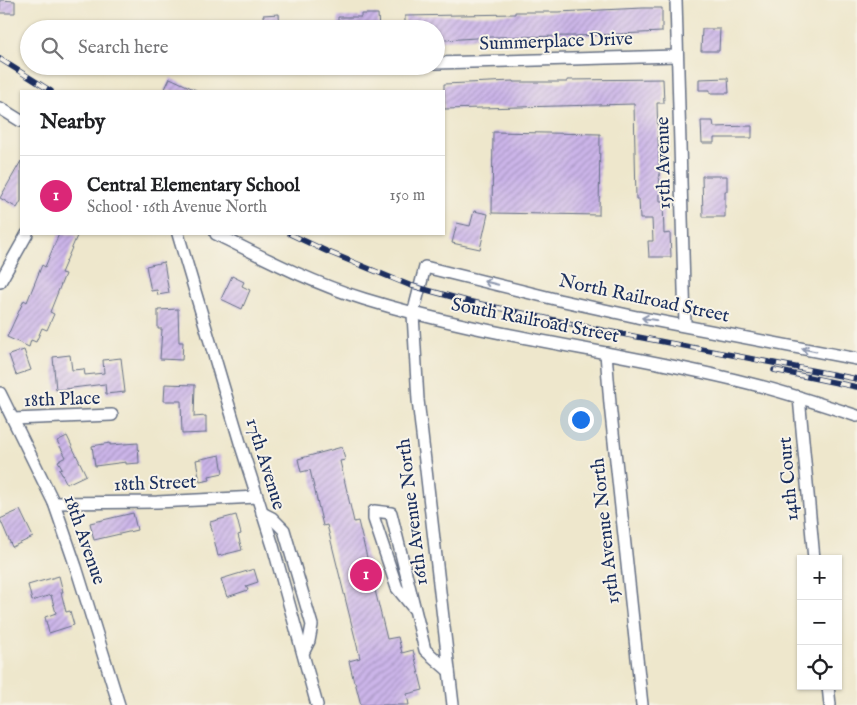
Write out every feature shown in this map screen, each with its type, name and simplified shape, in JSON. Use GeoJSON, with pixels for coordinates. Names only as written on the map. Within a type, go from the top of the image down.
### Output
{"type":"FeatureCollection","features":[{"type":"Feature","properties":{"kind":"street","name":"15th Avenue"},"geometry":{"type":"LineString","coordinates":[[676,0],[676,56],[680,108],[685,325]]}},
{"type":"Feature","properties":{"kind":"street","name":"Summerplace Drive"},"geometry":{"type":"LineString","coordinates":[[445,63],[676,56]]}},
{"type":"Feature","properties":{"kind":"street"},"geometry":{"type":"LineString","coordinates":[[0,108],[20,120]]}},
{"type":"Feature","properties":{"kind":"street"},"geometry":{"type":"LineString","coordinates":[[0,282],[25,235]]}},
{"type":"Feature","properties":{"kind":"street","name":"17th Avenue"},"geometry":{"type":"LineString","coordinates":[[178,235],[273,546],[317,705]]}},
{"type":"Feature","properties":{"kind":"street","name":"South Railroad Street"},"geometry":{"type":"LineString","coordinates":[[218,235],[286,269],[324,285],[362,299],[413,314],[717,376],[799,397],[857,416]]}},
{"type":"Feature","properties":{"kind":"street","name":"North Railroad Street"},"geometry":{"type":"LineString","coordinates":[[426,267],[637,317],[857,359]]}},
{"type":"Feature","properties":{"kind":"street","name":"16th Avenue North"},"geometry":{"type":"LineString","coordinates":[[426,267],[413,314],[418,400],[453,705]]}},
{"type":"Feature","properties":{"kind":"street","name":"15th Avenue North"},"geometry":{"type":"LineString","coordinates":[[606,354],[642,705]]}},
{"type":"Feature","properties":{"kind":"street","name":"18th Avenue"},"geometry":{"type":"LineString","coordinates":[[0,393],[54,503],[76,566],[119,705]]}},
{"type":"Feature","properties":{"kind":"street","name":"14th Court"},"geometry":{"type":"LineString","coordinates":[[799,397],[814,555]]}},
{"type":"Feature","properties":{"kind":"street","name":"18th Place"},"geometry":{"type":"LineString","coordinates":[[13,419],[112,416]]}},
{"type":"Feature","properties":{"kind":"street","name":"18th Street"},"geometry":{"type":"LineString","coordinates":[[54,503],[157,502],[257,496]]}},
{"type":"Feature","properties":{"kind":"street"},"geometry":{"type":"LineString","coordinates":[[415,610],[397,588],[374,519],[374,510],[391,513],[425,650],[449,671]]}},
{"type":"Feature","properties":{"kind":"street"},"geometry":{"type":"LineString","coordinates":[[262,513],[272,518],[284,530],[312,625],[309,641],[303,654]]}},
{"type":"Feature","properties":{"kind":"street"},"geometry":{"type":"LineString","coordinates":[[828,690],[830,705]]}},
{"type":"Feature","properties":{"kind":"building"},"geometry":{"type":"Polygon","coordinates":[[[0,0],[15,1],[15,13],[0,13],[0,0]]]}},
{"type":"Feature","properties":{"kind":"building"},"geometry":{"type":"Polygon","coordinates":[[[662,8],[662,32],[445,40],[445,20],[405,20],[405,16],[662,8]]]}},
{"type":"Feature","properties":{"kind":"building"},"geometry":{"type":"Polygon","coordinates":[[[279,14],[279,20],[263,20],[263,15],[279,14]]]}},
{"type":"Feature","properties":{"kind":"building"},"geometry":{"type":"Polygon","coordinates":[[[361,14],[378,14],[378,20],[338,20],[338,17],[361,17],[361,14]]]}},
{"type":"Feature","properties":{"kind":"building"},"geometry":{"type":"Polygon","coordinates":[[[702,29],[720,29],[719,51],[701,51],[702,29]]]}},
{"type":"Feature","properties":{"kind":"building"},"geometry":{"type":"Polygon","coordinates":[[[170,78],[196,90],[164,90],[170,78]]]}},
{"type":"Feature","properties":{"kind":"building"},"geometry":{"type":"Polygon","coordinates":[[[728,78],[729,93],[710,93],[710,90],[699,90],[699,79],[728,78]]]}},
{"type":"Feature","properties":{"kind":"building"},"geometry":{"type":"Polygon","coordinates":[[[663,79],[664,103],[657,103],[660,201],[663,201],[664,234],[670,233],[671,257],[649,257],[648,241],[653,241],[652,219],[640,219],[639,199],[636,199],[634,104],[445,109],[444,84],[513,81],[567,82],[567,80],[663,79]]]}},
{"type":"Feature","properties":{"kind":"building"},"geometry":{"type":"Polygon","coordinates":[[[701,121],[713,121],[714,127],[752,126],[752,138],[714,138],[714,143],[702,143],[701,121]]]}},
{"type":"Feature","properties":{"kind":"building"},"geometry":{"type":"Polygon","coordinates":[[[493,132],[600,134],[599,215],[492,213],[493,132]]]}},
{"type":"Feature","properties":{"kind":"building"},"geometry":{"type":"Polygon","coordinates":[[[20,163],[20,203],[17,208],[0,198],[20,163]]]}},
{"type":"Feature","properties":{"kind":"building"},"geometry":{"type":"Polygon","coordinates":[[[702,176],[727,176],[725,217],[703,217],[702,176]]]}},
{"type":"Feature","properties":{"kind":"building"},"geometry":{"type":"Polygon","coordinates":[[[474,211],[488,214],[480,249],[452,243],[457,223],[470,226],[474,211]]]}},
{"type":"Feature","properties":{"kind":"building"},"geometry":{"type":"Polygon","coordinates":[[[59,235],[77,236],[61,273],[65,274],[50,312],[54,314],[47,330],[42,328],[36,342],[31,340],[29,347],[7,337],[24,300],[27,302],[42,265],[45,267],[59,235]]]}},
{"type":"Feature","properties":{"kind":"building"},"geometry":{"type":"Polygon","coordinates":[[[164,262],[169,293],[158,295],[157,290],[151,291],[146,266],[164,262]]]}},
{"type":"Feature","properties":{"kind":"building"},"geometry":{"type":"Polygon","coordinates":[[[232,276],[244,282],[242,286],[250,290],[242,309],[221,299],[232,276]]]}},
{"type":"Feature","properties":{"kind":"building"},"geometry":{"type":"Polygon","coordinates":[[[178,309],[179,342],[183,342],[182,360],[160,359],[162,329],[158,329],[158,310],[178,309]]]}},
{"type":"Feature","properties":{"kind":"building"},"geometry":{"type":"Polygon","coordinates":[[[24,350],[31,370],[16,375],[9,355],[24,350]]]}},
{"type":"Feature","properties":{"kind":"building"},"geometry":{"type":"Polygon","coordinates":[[[70,355],[72,370],[84,369],[85,375],[104,373],[103,360],[121,358],[125,392],[106,394],[105,384],[56,390],[53,357],[70,355]]]}},
{"type":"Feature","properties":{"kind":"building"},"geometry":{"type":"Polygon","coordinates":[[[165,384],[195,385],[194,417],[206,416],[206,433],[182,434],[181,401],[164,401],[165,384]]]}},
{"type":"Feature","properties":{"kind":"building"},"geometry":{"type":"Polygon","coordinates":[[[67,436],[86,475],[67,484],[59,469],[62,468],[58,461],[66,457],[57,441],[67,436]]]}},
{"type":"Feature","properties":{"kind":"building"},"geometry":{"type":"Polygon","coordinates":[[[110,443],[110,445],[138,443],[139,463],[126,464],[126,462],[95,466],[92,446],[110,443]]]}},
{"type":"Feature","properties":{"kind":"building"},"geometry":{"type":"Polygon","coordinates":[[[342,447],[345,460],[340,461],[354,522],[358,521],[387,639],[398,637],[402,653],[413,650],[423,690],[407,694],[409,705],[361,705],[354,682],[349,661],[360,658],[327,525],[323,526],[310,470],[301,472],[298,459],[342,447]]]}},
{"type":"Feature","properties":{"kind":"building"},"geometry":{"type":"Polygon","coordinates":[[[220,455],[223,473],[209,476],[210,480],[200,482],[196,460],[220,455]]]}},
{"type":"Feature","properties":{"kind":"building"},"geometry":{"type":"Polygon","coordinates":[[[20,510],[33,537],[12,547],[0,519],[20,510]]]}},
{"type":"Feature","properties":{"kind":"building"},"geometry":{"type":"Polygon","coordinates":[[[133,513],[137,530],[94,540],[90,523],[133,513]]]}},
{"type":"Feature","properties":{"kind":"building"},"geometry":{"type":"Polygon","coordinates":[[[236,515],[241,534],[238,535],[242,550],[218,556],[210,522],[236,515]]]}},
{"type":"Feature","properties":{"kind":"building"},"geometry":{"type":"Polygon","coordinates":[[[254,569],[258,582],[246,586],[248,590],[227,597],[221,579],[254,569]]]}},
{"type":"Feature","properties":{"kind":"building"},"geometry":{"type":"Polygon","coordinates":[[[59,576],[66,612],[70,611],[74,625],[49,633],[45,617],[56,613],[51,595],[32,601],[28,585],[59,576]]]}},
{"type":"Feature","properties":{"kind":"railway"},"geometry":{"type":"LineString","coordinates":[[0,59],[20,72]]}},
{"type":"Feature","properties":{"kind":"railway"},"geometry":{"type":"LineString","coordinates":[[26,75],[49,90]]}},
{"type":"Feature","properties":{"kind":"railway"},"geometry":{"type":"LineString","coordinates":[[292,235],[409,285],[467,301],[591,328],[857,379]]}},
{"type":"Feature","properties":{"kind":"railway"},"geometry":{"type":"LineString","coordinates":[[774,370],[857,387]]}},
{"type":"Feature","properties":{"kind":"place","name":"Central Elementary School"},"geometry":{"type":"Point","coordinates":[366,575]}}]}
